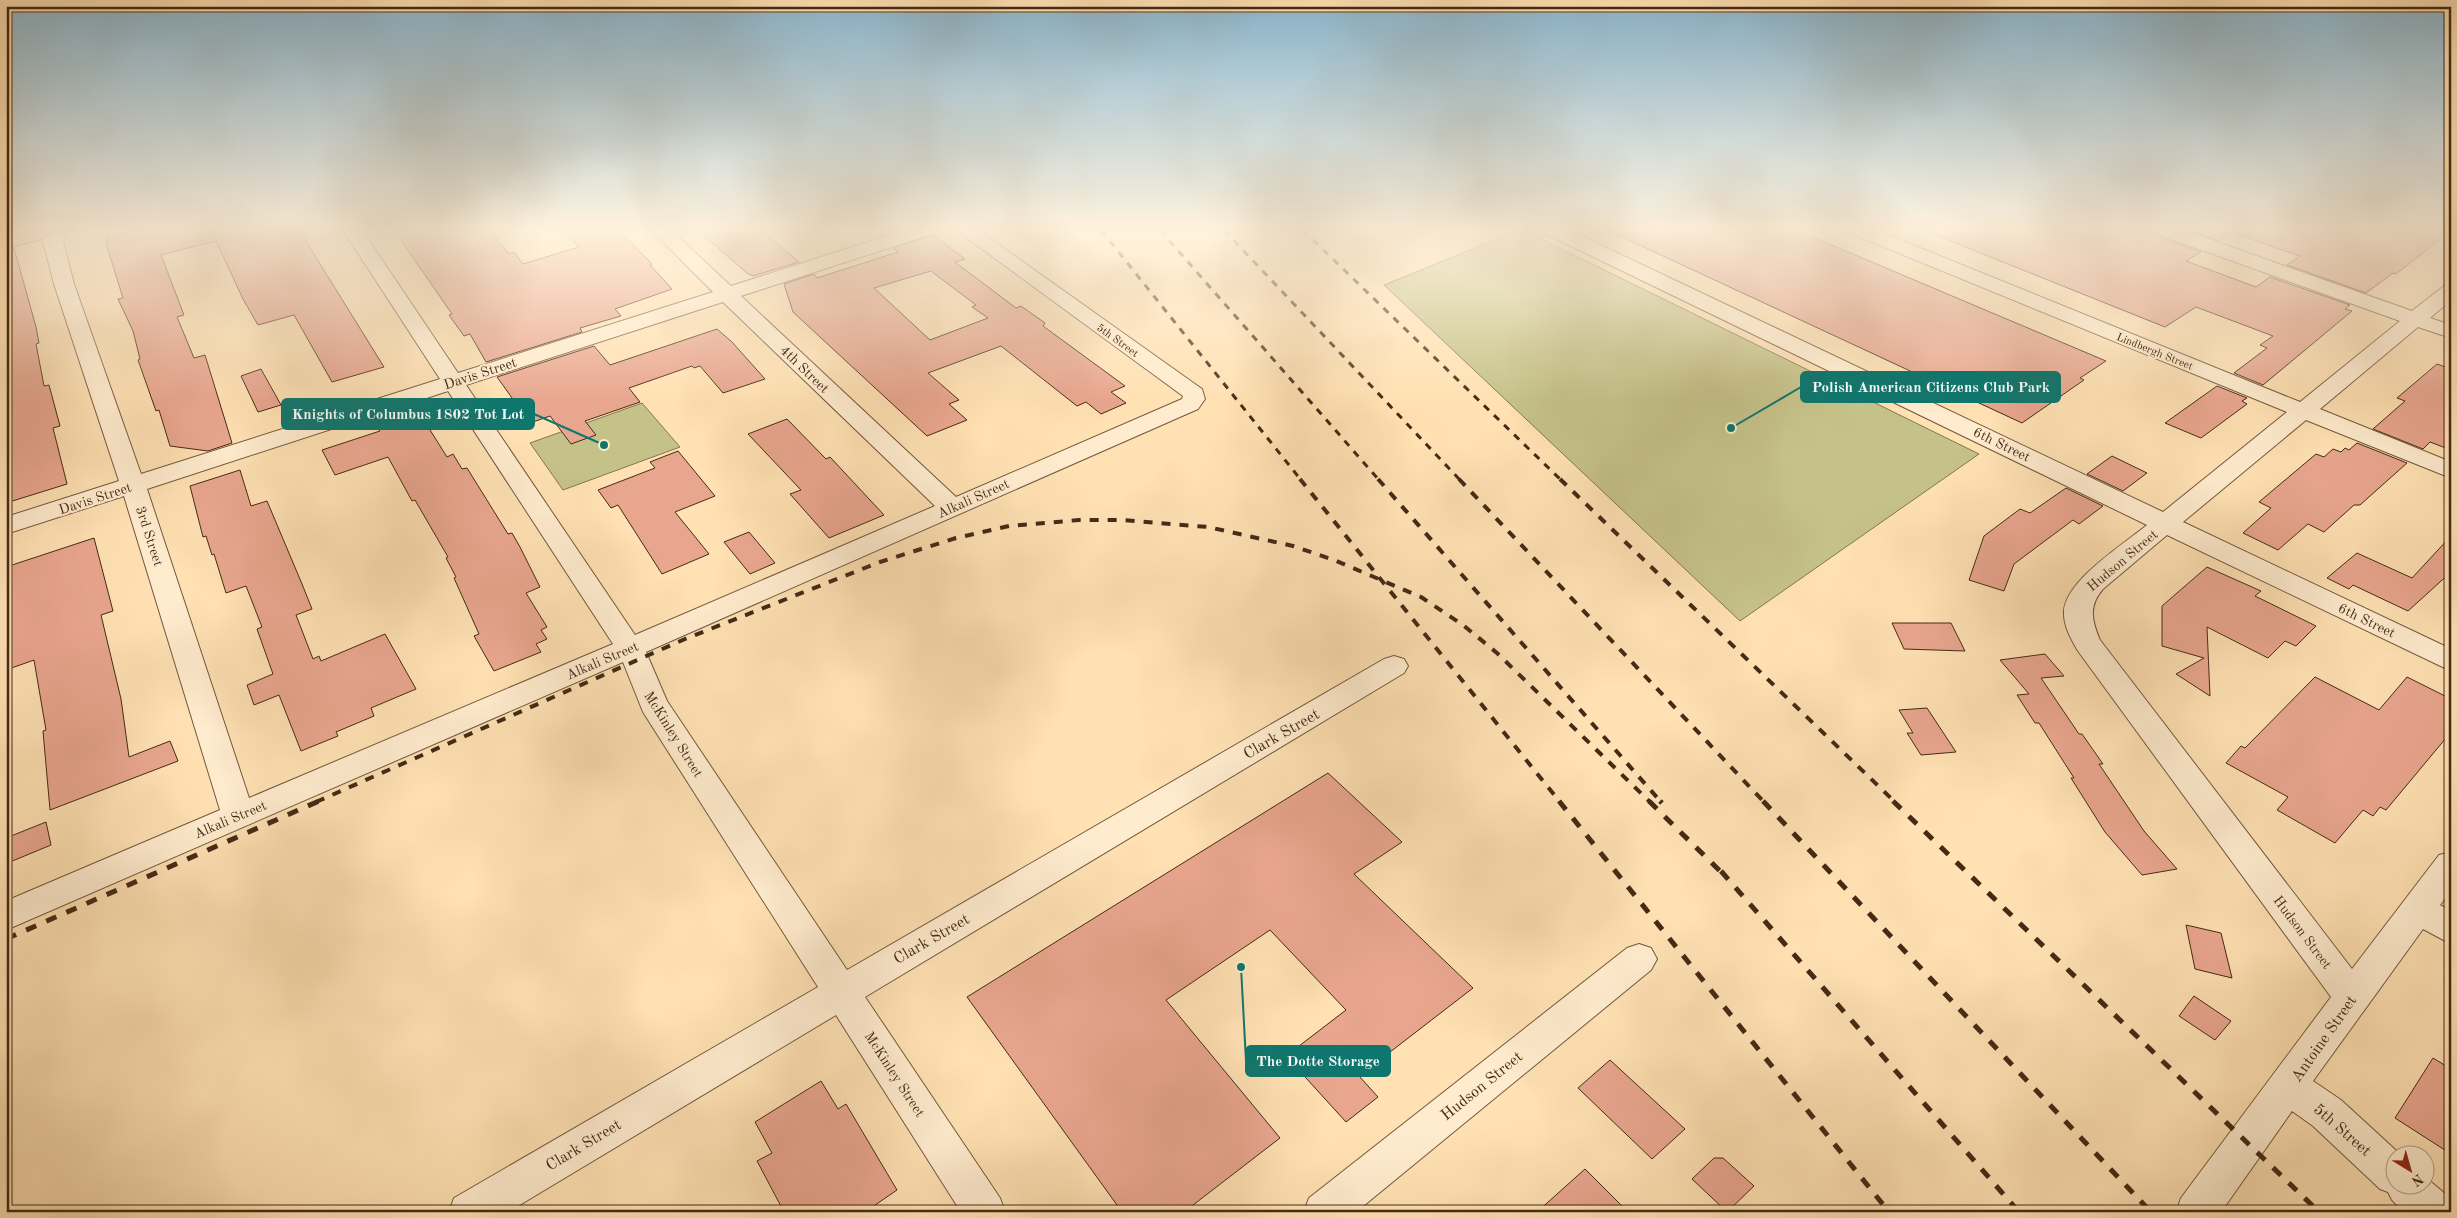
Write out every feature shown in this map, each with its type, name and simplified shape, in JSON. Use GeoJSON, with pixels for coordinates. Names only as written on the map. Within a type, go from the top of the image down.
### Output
{"type":"FeatureCollection","features":[{"type":"Feature","properties":{"kind":"street","name":"3rd Street"},"geometry":{"type":"LineString","coordinates":[[65,287],[133,485],[238,815]]}},
{"type":"Feature","properties":{"kind":"street","name":"McKinley Street"},"geometry":{"type":"LineString","coordinates":[[390,287],[629,648],[653,704],[985,1212]]}},
{"type":"Feature","properties":{"kind":"street","name":"4th Street"},"geometry":{"type":"LineString","coordinates":[[720,287],[951,507]]}},
{"type":"Feature","properties":{"kind":"street","name":"Davis Street"},"geometry":{"type":"LineString","coordinates":[[6,526],[749,287]]}},
{"type":"Feature","properties":{"kind":"street","name":"5th Street"},"geometry":{"type":"LineString","coordinates":[[1044,287],[1194,394],[1194,399]]}},
{"type":"Feature","properties":{"kind":"street","name":"6th Street"},"geometry":{"type":"LineString","coordinates":[[1677,287],[2451,661]]}},
{"type":"Feature","properties":{"kind":"street","name":"Lindbergh Street"},"geometry":{"type":"LineString","coordinates":[[1998,287],[2451,471]]}},
{"type":"Feature","properties":{"kind":"street"},"geometry":{"type":"LineString","coordinates":[[2324,287],[2451,332]]}},
{"type":"Feature","properties":{"kind":"street","name":"Hudson Street"},"geometry":{"type":"LineString","coordinates":[[2352,996],[2088,644],[2080,626],[2077,608],[2082,594],[2165,523],[2451,290]]}},
{"type":"Feature","properties":{"kind":"street","name":"Alkali Street"},"geometry":{"type":"LineString","coordinates":[[6,916],[1190,404],[1194,399]]}},
{"type":"Feature","properties":{"kind":"street","name":"Clark Street"},"geometry":{"type":"LineString","coordinates":[[470,1212],[1394,666]]}},
{"type":"Feature","properties":{"kind":"street","name":"Antoine Street"},"geometry":{"type":"LineString","coordinates":[[2196,1212],[2289,1086],[2352,996],[2451,865]]}},
{"type":"Feature","properties":{"kind":"street"},"geometry":{"type":"LineString","coordinates":[[2418,909],[2451,928]]}},
{"type":"Feature","properties":{"kind":"street","name":"Hudson Street"},"geometry":{"type":"LineString","coordinates":[[1324,1212],[1639,959]]}},
{"type":"Feature","properties":{"kind":"street","name":"5th Street"},"geometry":{"type":"LineString","coordinates":[[2289,1086],[2327,1113],[2384,1166]]}},
{"type":"Feature","properties":{"kind":"street"},"geometry":{"type":"LineString","coordinates":[[2417,1196],[2435,1212]]}},
{"type":"Feature","properties":{"kind":"shaded area"},"geometry":{"type":"Polygon","coordinates":[[[1386,287],[1639,287],[1979,454],[1740,621],[1386,287]]]}},
{"type":"Feature","properties":{"kind":"shaded area"},"geometry":{"type":"Polygon","coordinates":[[[642,403],[680,447],[563,490],[530,443],[642,403]]]}},
{"type":"Feature","properties":{"kind":"building"},"geometry":{"type":"Polygon","coordinates":[[[6,287],[25,287],[36,327],[39,343],[36,344],[44,386],[49,385],[60,426],[53,428],[67,484],[6,503],[6,287]]]}},
{"type":"Feature","properties":{"kind":"building"},"geometry":{"type":"Polygon","coordinates":[[[120,287],[173,287],[184,315],[177,317],[194,358],[205,355],[232,443],[208,451],[170,446],[159,410],[156,411],[138,360],[140,359],[133,331],[118,299],[123,298],[120,287]]]}},
{"type":"Feature","properties":{"kind":"building"},"geometry":{"type":"Polygon","coordinates":[[[237,287],[334,287],[384,367],[332,382],[294,315],[258,325],[237,287]]]}},
{"type":"Feature","properties":{"kind":"building"},"geometry":{"type":"Polygon","coordinates":[[[433,287],[670,287],[672,289],[615,309],[621,316],[580,328],[582,332],[486,362],[470,334],[464,336],[449,315],[452,314],[433,287]]]}},
{"type":"Feature","properties":{"kind":"building"},"geometry":{"type":"Polygon","coordinates":[[[785,287],[878,287],[874,288],[930,340],[988,318],[972,307],[976,305],[952,287],[988,287],[1016,308],[1021,306],[1045,323],[1043,326],[1125,386],[1111,392],[1126,403],[1101,414],[1086,402],[1077,406],[1001,346],[928,373],[959,400],[949,404],[967,420],[927,436],[793,312],[785,287]]]}},
{"type":"Feature","properties":{"kind":"building"},"geometry":{"type":"Polygon","coordinates":[[[1729,287],[1931,287],[2106,361],[2080,378],[2084,380],[2022,423],[1729,287]]]}},
{"type":"Feature","properties":{"kind":"building"},"geometry":{"type":"Polygon","coordinates":[[[2065,287],[2298,287],[2350,305],[2345,309],[2352,311],[2263,385],[2234,373],[2267,348],[2260,345],[2273,336],[2196,307],[2165,327],[2065,287]]]}},
{"type":"Feature","properties":{"kind":"building"},"geometry":{"type":"Polygon","coordinates":[[[2349,287],[2374,287],[2366,293],[2349,287]]]}},
{"type":"Feature","properties":{"kind":"building"},"geometry":{"type":"Polygon","coordinates":[[[717,329],[732,342],[765,379],[723,393],[700,366],[694,368],[692,366],[629,388],[640,402],[585,421],[596,435],[571,444],[550,416],[530,423],[497,377],[594,346],[610,365],[717,329]]]}},
{"type":"Feature","properties":{"kind":"building"},"geometry":{"type":"Polygon","coordinates":[[[2437,364],[2451,369],[2451,450],[2430,442],[2423,449],[2373,429],[2405,401],[2397,398],[2437,364]]]}},
{"type":"Feature","properties":{"kind":"building"},"geometry":{"type":"Polygon","coordinates":[[[261,369],[281,405],[258,412],[241,376],[261,369]]]}},
{"type":"Feature","properties":{"kind":"building"},"geometry":{"type":"Polygon","coordinates":[[[2217,386],[2247,398],[2242,401],[2247,404],[2201,438],[2165,423],[2217,386]]]}},
{"type":"Feature","properties":{"kind":"building"},"geometry":{"type":"Polygon","coordinates":[[[420,414],[447,457],[453,454],[462,469],[467,468],[508,534],[512,533],[540,587],[526,593],[547,627],[541,630],[547,639],[536,644],[541,652],[494,671],[474,636],[479,634],[454,578],[456,577],[446,558],[448,557],[415,500],[412,501],[388,457],[335,475],[322,450],[380,431],[378,428],[420,414]]]}},
{"type":"Feature","properties":{"kind":"building"},"geometry":{"type":"Polygon","coordinates":[[[787,419],[826,459],[830,457],[884,515],[829,538],[790,494],[801,490],[748,434],[787,419]]]}},
{"type":"Feature","properties":{"kind":"building"},"geometry":{"type":"Polygon","coordinates":[[[2357,443],[2407,463],[2360,505],[2354,505],[2324,532],[2308,524],[2278,550],[2243,533],[2271,508],[2259,502],[2316,454],[2324,457],[2333,449],[2341,452],[2345,448],[2349,450],[2357,443]]]}},
{"type":"Feature","properties":{"kind":"building"},"geometry":{"type":"Polygon","coordinates":[[[678,451],[715,496],[675,512],[709,554],[662,574],[618,505],[611,508],[598,490],[655,468],[650,462],[678,451]]]}},
{"type":"Feature","properties":{"kind":"building"},"geometry":{"type":"Polygon","coordinates":[[[2112,456],[2147,473],[2123,491],[2087,474],[2112,456]]]}},
{"type":"Feature","properties":{"kind":"building"},"geometry":{"type":"Polygon","coordinates":[[[240,470],[251,506],[267,501],[312,609],[296,615],[313,659],[319,656],[321,661],[385,634],[416,689],[371,708],[374,716],[336,732],[338,736],[301,751],[279,695],[254,705],[247,685],[273,674],[257,629],[262,627],[246,586],[226,593],[214,554],[212,555],[206,536],[203,537],[190,486],[240,470]]]}},
{"type":"Feature","properties":{"kind":"building"},"geometry":{"type":"Polygon","coordinates":[[[2066,488],[2103,506],[2079,524],[2073,520],[2014,564],[2004,591],[1969,580],[1984,536],[2020,509],[2030,513],[2066,488]]]}},
{"type":"Feature","properties":{"kind":"building"},"geometry":{"type":"Polygon","coordinates":[[[749,532],[775,563],[750,574],[724,542],[749,532]]]}},
{"type":"Feature","properties":{"kind":"building"},"geometry":{"type":"Polygon","coordinates":[[[2451,536],[2451,572],[2408,611],[2353,585],[2349,589],[2327,578],[2357,553],[2412,578],[2451,536]]]}},
{"type":"Feature","properties":{"kind":"building"},"geometry":{"type":"Polygon","coordinates":[[[94,538],[113,611],[101,615],[121,699],[129,757],[170,741],[178,761],[50,810],[43,731],[46,730],[34,660],[6,670],[6,567],[94,538]]]}},
{"type":"Feature","properties":{"kind":"building"},"geometry":{"type":"Polygon","coordinates":[[[2207,567],[2261,591],[2255,596],[2316,626],[2296,646],[2285,641],[2268,658],[2207,627],[2210,696],[2176,674],[2204,658],[2162,646],[2162,606],[2207,567]]]}},
{"type":"Feature","properties":{"kind":"building"},"geometry":{"type":"Polygon","coordinates":[[[1892,623],[1951,623],[1965,651],[1904,649],[1892,623]]]}},
{"type":"Feature","properties":{"kind":"building"},"geometry":{"type":"Polygon","coordinates":[[[2045,654],[2064,676],[2041,678],[2079,734],[2082,734],[2103,764],[2099,764],[2144,831],[2177,869],[2142,875],[2105,832],[2039,723],[2035,723],[2017,695],[2029,694],[2000,660],[2045,654]]]}},
{"type":"Feature","properties":{"kind":"building"},"geometry":{"type":"Polygon","coordinates":[[[2315,677],[2379,710],[2407,677],[2451,699],[2451,732],[2386,810],[2380,807],[2373,816],[2363,810],[2335,843],[2277,810],[2288,797],[2226,763],[2241,746],[2245,748],[2315,677]]]}},
{"type":"Feature","properties":{"kind":"building"},"geometry":{"type":"Polygon","coordinates":[[[1927,708],[1956,752],[1921,755],[1907,733],[1913,733],[1899,710],[1927,708]]]}},
{"type":"Feature","properties":{"kind":"building"},"geometry":{"type":"Polygon","coordinates":[[[1328,773],[1402,842],[1354,874],[1473,988],[1359,1076],[1378,1097],[1346,1122],[1286,1056],[1346,1010],[1270,930],[1166,1000],[1280,1138],[1184,1212],[1122,1212],[967,997],[1328,773]]]}},
{"type":"Feature","properties":{"kind":"building"},"geometry":{"type":"Polygon","coordinates":[[[46,822],[51,845],[10,862],[6,838],[46,822]]]}},
{"type":"Feature","properties":{"kind":"building"},"geometry":{"type":"Polygon","coordinates":[[[2186,925],[2221,933],[2232,978],[2195,969],[2186,925]]]}},
{"type":"Feature","properties":{"kind":"building"},"geometry":{"type":"Polygon","coordinates":[[[2194,996],[2231,1021],[2215,1040],[2179,1016],[2194,996]]]}},
{"type":"Feature","properties":{"kind":"building"},"geometry":{"type":"Polygon","coordinates":[[[2433,1058],[2451,1069],[2451,1154],[2395,1118],[2433,1058]]]}},
{"type":"Feature","properties":{"kind":"building"},"geometry":{"type":"Polygon","coordinates":[[[1610,1060],[1685,1129],[1652,1159],[1578,1088],[1610,1060]]]}},
{"type":"Feature","properties":{"kind":"building"},"geometry":{"type":"Polygon","coordinates":[[[821,1081],[838,1109],[846,1104],[897,1190],[865,1212],[784,1212],[757,1161],[772,1153],[755,1122],[821,1081]]]}},
{"type":"Feature","properties":{"kind":"building"},"geometry":{"type":"Polygon","coordinates":[[[1714,1158],[1723,1158],[1754,1186],[1727,1212],[1692,1179],[1714,1158]]]}},
{"type":"Feature","properties":{"kind":"building"},"geometry":{"type":"Polygon","coordinates":[[[1585,1169],[1628,1212],[1537,1212],[1585,1169]]]}},
{"type":"Feature","properties":{"kind":"railway"},"geometry":{"type":"LineString","coordinates":[[1146,287],[1301,480]]}},
{"type":"Feature","properties":{"kind":"railway"},"geometry":{"type":"LineString","coordinates":[[1210,287],[1379,480]]}},
{"type":"Feature","properties":{"kind":"railway"},"geometry":{"type":"LineString","coordinates":[[1278,287],[1460,480]]}},
{"type":"Feature","properties":{"kind":"railway"},"geometry":{"type":"LineString","coordinates":[[1362,287],[1561,480]]}},
{"type":"Feature","properties":{"kind":"railway"},"geometry":{"type":"LineString","coordinates":[[1300,479],[1381,580]]}},
{"type":"Feature","properties":{"kind":"railway"},"geometry":{"type":"LineString","coordinates":[[1378,479],[1661,802]]}},
{"type":"Feature","properties":{"kind":"railway"},"geometry":{"type":"LineString","coordinates":[[1459,479],[1764,802]]}},
{"type":"Feature","properties":{"kind":"railway"},"geometry":{"type":"LineString","coordinates":[[1560,479],[1895,802]]}},
{"type":"Feature","properties":{"kind":"railway"},"geometry":{"type":"LineString","coordinates":[[316,802],[685,639],[880,562],[956,538],[1009,526],[1079,520],[1122,520],[1208,527],[1293,546],[1334,560],[1381,580]]}},
{"type":"Feature","properties":{"kind":"railway"},"geometry":{"type":"LineString","coordinates":[[1381,580],[1421,597],[1463,625],[1497,653],[1650,802]]}},
{"type":"Feature","properties":{"kind":"railway"},"geometry":{"type":"LineString","coordinates":[[1381,580],[1560,802]]}},
{"type":"Feature","properties":{"kind":"railway"},"geometry":{"type":"LineString","coordinates":[[6,939],[319,801]]}},
{"type":"Feature","properties":{"kind":"railway"},"geometry":{"type":"LineString","coordinates":[[1559,801],[1889,1212]]}},
{"type":"Feature","properties":{"kind":"railway"},"geometry":{"type":"LineString","coordinates":[[1649,801],[1725,876]]}},
{"type":"Feature","properties":{"kind":"railway"},"geometry":{"type":"LineString","coordinates":[[1763,801],[2151,1212]]}},
{"type":"Feature","properties":{"kind":"railway"},"geometry":{"type":"LineString","coordinates":[[1893,801],[2319,1212]]}},
{"type":"Feature","properties":{"kind":"railway"},"geometry":{"type":"LineString","coordinates":[[1721,871],[2019,1212]]}},
{"type":"Feature","properties":{"kind":"place","name":"Polish American Citizens Club Park"},"geometry":{"type":"Point","coordinates":[1731,428]}},
{"type":"Feature","properties":{"kind":"place","name":"Knights of Columbus 1802 Tot Lot"},"geometry":{"type":"Point","coordinates":[604,445]}},
{"type":"Feature","properties":{"kind":"place","name":"The Dotte Storage"},"geometry":{"type":"Point","coordinates":[1241,967]}}]}
